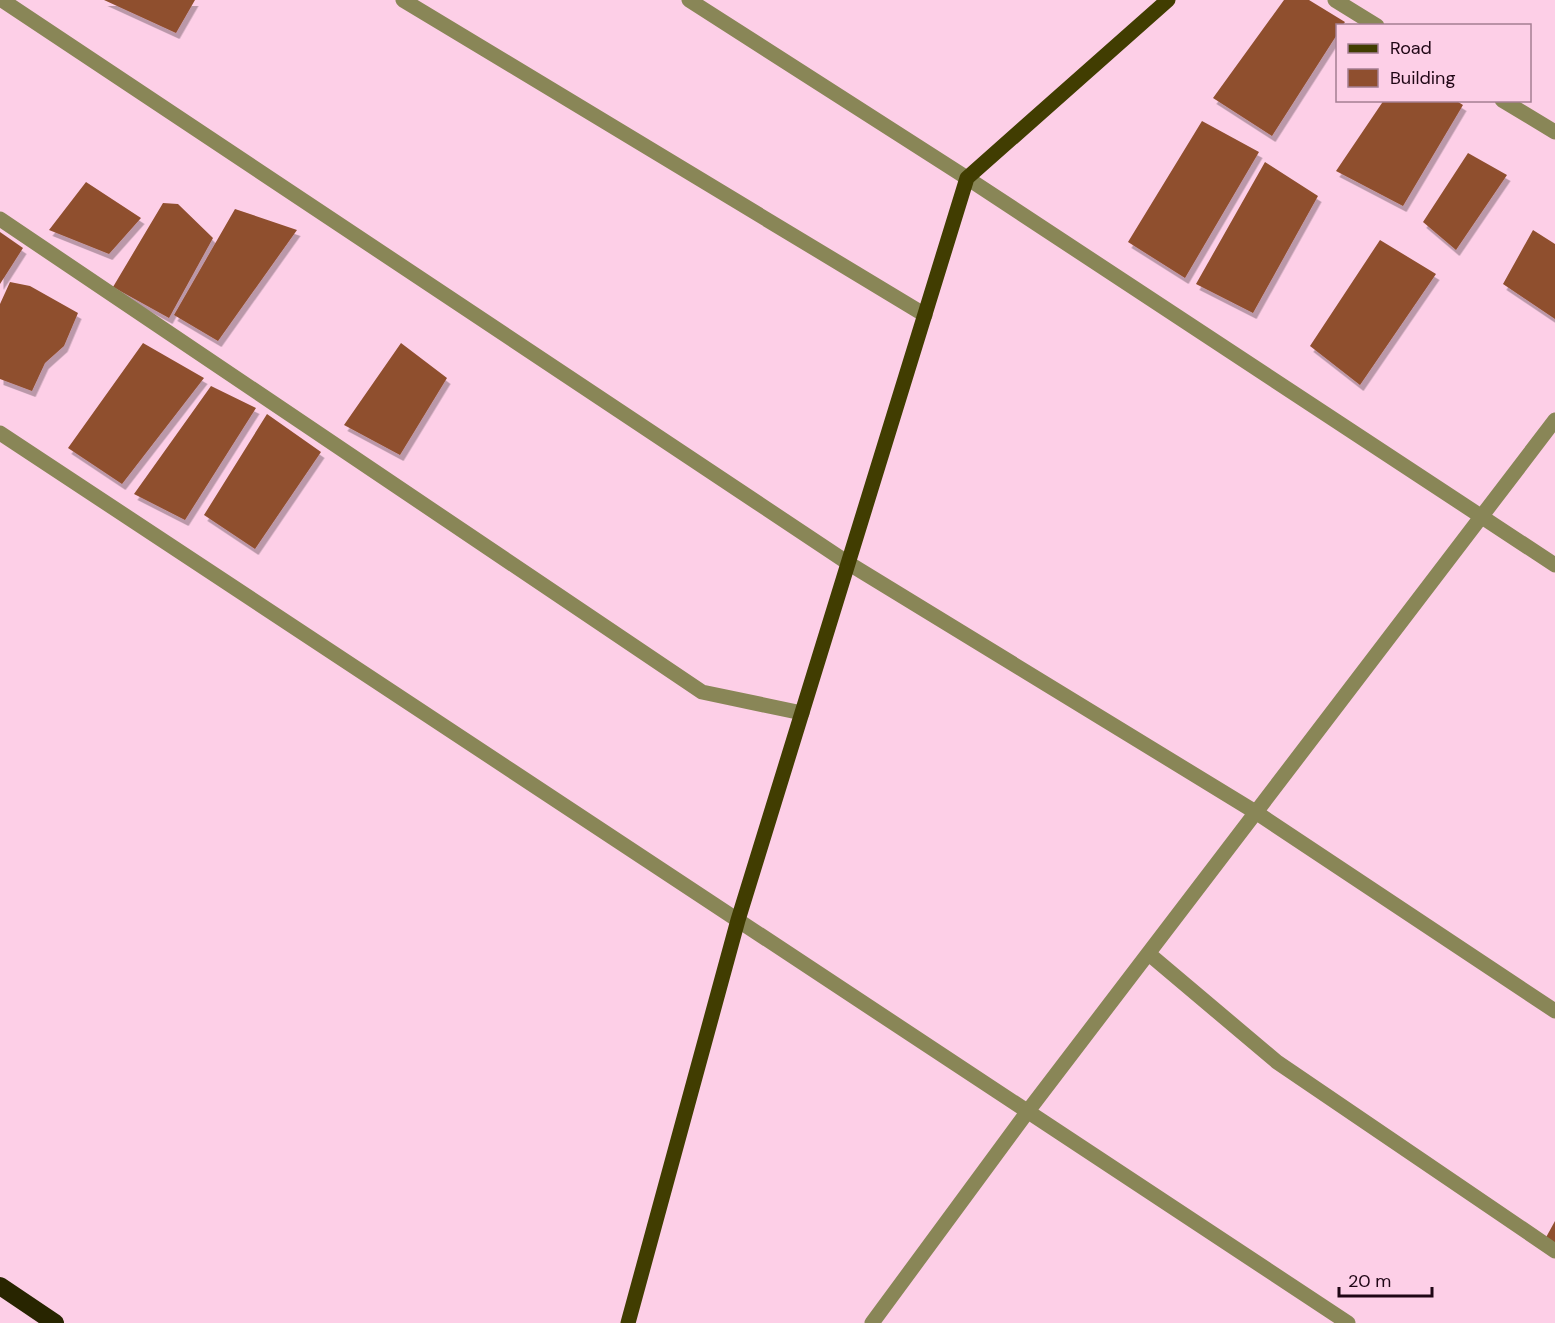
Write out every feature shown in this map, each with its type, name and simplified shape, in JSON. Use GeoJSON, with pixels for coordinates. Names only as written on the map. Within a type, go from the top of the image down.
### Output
{"type":"FeatureCollection","features":[{"type":"Feature","properties":{"kind":"highway"},"geometry":{"type":"LineString","coordinates":[[0,1286],[55,1323]]}},
{"type":"Feature","properties":{"kind":"main road"},"geometry":{"type":"LineString","coordinates":[[628,1323],[738,920],[967,178],[1168,0]]}},
{"type":"Feature","properties":{"kind":"street"},"geometry":{"type":"LineString","coordinates":[[2,0],[848,563],[1257,813],[1555,1011]]}},
{"type":"Feature","properties":{"kind":"street"},"geometry":{"type":"LineString","coordinates":[[403,0],[925,315]]}},
{"type":"Feature","properties":{"kind":"street"},"geometry":{"type":"LineString","coordinates":[[689,0],[967,178],[1555,565]]}},
{"type":"Feature","properties":{"kind":"street"},"geometry":{"type":"LineString","coordinates":[[1335,0],[1374,24]]}},
{"type":"Feature","properties":{"kind":"street"},"geometry":{"type":"LineString","coordinates":[[1505,102],[1555,132]]}},
{"type":"Feature","properties":{"kind":"street"},"geometry":{"type":"LineString","coordinates":[[0,219],[702,692],[802,713]]}},
{"type":"Feature","properties":{"kind":"street"},"geometry":{"type":"LineString","coordinates":[[872,1323],[1028,1111],[1483,518],[1555,420]]}},
{"type":"Feature","properties":{"kind":"street"},"geometry":{"type":"LineString","coordinates":[[0,433],[1348,1323]]}},
{"type":"Feature","properties":{"kind":"street"},"geometry":{"type":"LineString","coordinates":[[1149,954],[1277,1062],[1555,1251]]}},
{"type":"Feature","properties":{"kind":"building"},"geometry":{"type":"Polygon","coordinates":[[[104,0],[195,0],[176,33],[104,0]]]}},
{"type":"Feature","properties":{"kind":"building"},"geometry":{"type":"Polygon","coordinates":[[[1284,0],[1309,0],[1345,22],[1336,24],[1336,36],[1272,136],[1213,98],[1284,0]]]}},
{"type":"Feature","properties":{"kind":"building"},"geometry":{"type":"Polygon","coordinates":[[[1383,102],[1458,102],[1463,105],[1403,206],[1336,171],[1383,102]]]}},
{"type":"Feature","properties":{"kind":"building"},"geometry":{"type":"Polygon","coordinates":[[[1202,121],[1259,152],[1185,278],[1128,242],[1202,121]]]}},
{"type":"Feature","properties":{"kind":"building"},"geometry":{"type":"Polygon","coordinates":[[[1468,153],[1507,175],[1456,250],[1423,222],[1468,153]]]}},
{"type":"Feature","properties":{"kind":"building"},"geometry":{"type":"Polygon","coordinates":[[[1265,162],[1318,196],[1253,313],[1196,284],[1265,162]]]}},
{"type":"Feature","properties":{"kind":"building"},"geometry":{"type":"Polygon","coordinates":[[[86,182],[141,218],[109,254],[49,230],[86,182]]]}},
{"type":"Feature","properties":{"kind":"building"},"geometry":{"type":"Polygon","coordinates":[[[163,203],[178,204],[213,238],[169,318],[113,287],[163,203]]]}},
{"type":"Feature","properties":{"kind":"building"},"geometry":{"type":"Polygon","coordinates":[[[235,209],[297,230],[218,341],[174,315],[235,209]]]}},
{"type":"Feature","properties":{"kind":"building"},"geometry":{"type":"Polygon","coordinates":[[[1533,230],[1555,244],[1555,319],[1503,284],[1533,230]]]}},
{"type":"Feature","properties":{"kind":"building"},"geometry":{"type":"Polygon","coordinates":[[[0,232],[23,248],[0,284],[0,232]]]}},
{"type":"Feature","properties":{"kind":"building"},"geometry":{"type":"Polygon","coordinates":[[[1380,240],[1436,274],[1360,385],[1310,346],[1380,240]]]}},
{"type":"Feature","properties":{"kind":"building"},"geometry":{"type":"Polygon","coordinates":[[[10,282],[30,286],[78,313],[64,346],[45,363],[32,391],[0,379],[0,304],[10,282]]]}},
{"type":"Feature","properties":{"kind":"building"},"geometry":{"type":"Polygon","coordinates":[[[143,343],[204,378],[122,484],[68,448],[143,343]]]}},
{"type":"Feature","properties":{"kind":"building"},"geometry":{"type":"Polygon","coordinates":[[[401,343],[447,378],[400,455],[344,425],[401,343]]]}},
{"type":"Feature","properties":{"kind":"building"},"geometry":{"type":"Polygon","coordinates":[[[211,386],[256,408],[185,520],[134,494],[211,386]]]}},
{"type":"Feature","properties":{"kind":"building"},"geometry":{"type":"Polygon","coordinates":[[[267,414],[321,452],[255,549],[204,515],[267,414]]]}},
{"type":"Feature","properties":{"kind":"building"},"geometry":{"type":"Polygon","coordinates":[[[1555,1221],[1555,1245],[1544,1241],[1555,1221]]]}}]}
